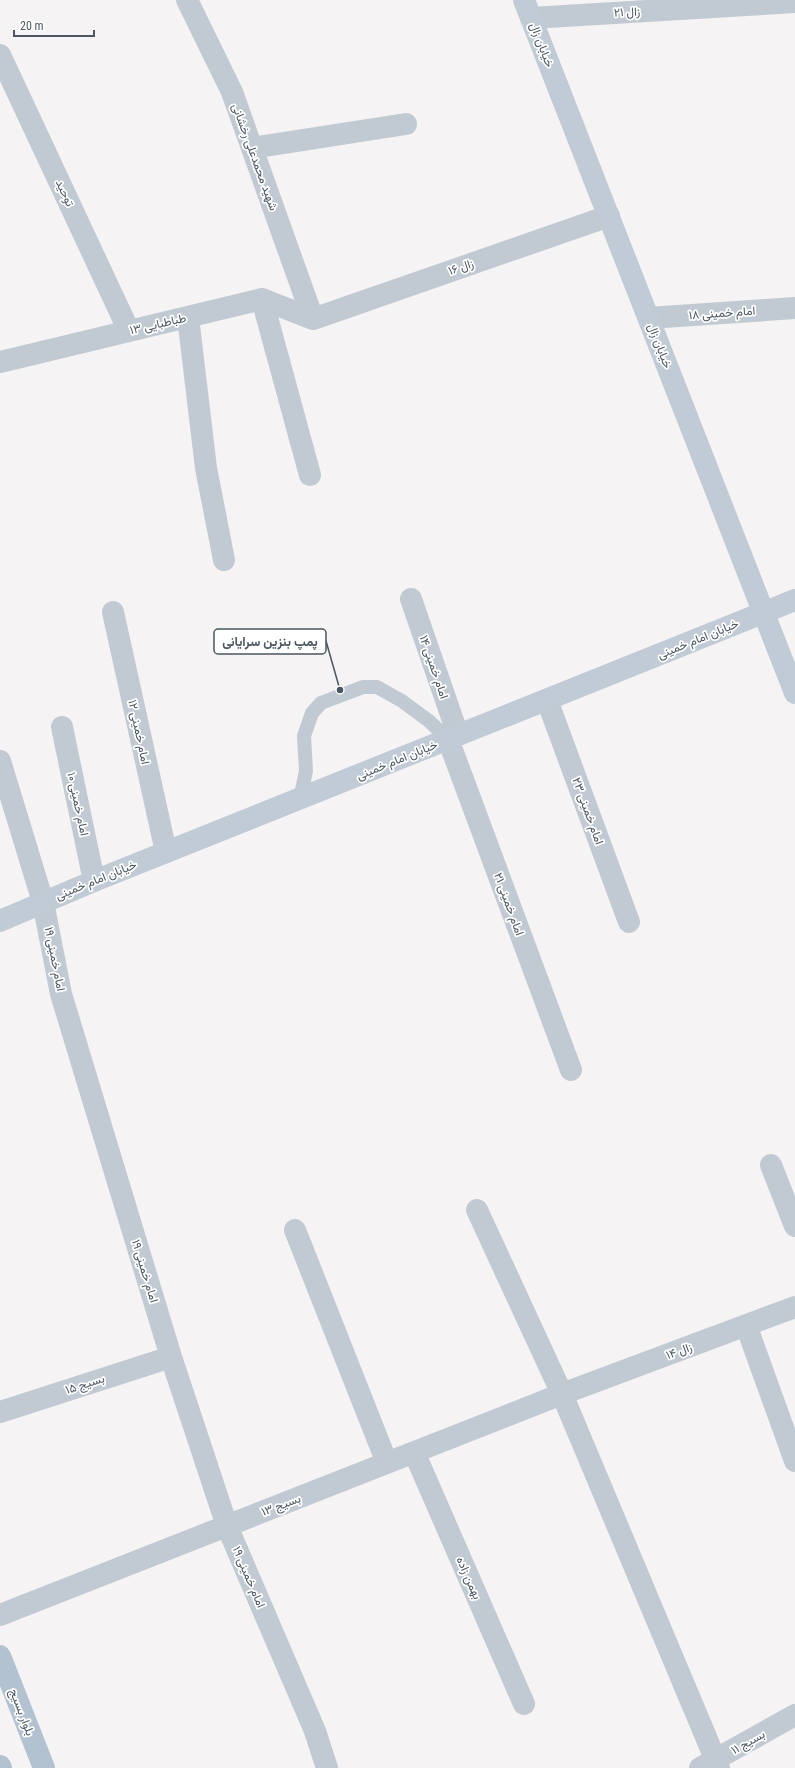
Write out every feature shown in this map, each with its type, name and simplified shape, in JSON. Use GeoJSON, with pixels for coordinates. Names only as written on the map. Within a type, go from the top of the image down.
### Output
{"type":"FeatureCollection","features":[{"type":"Feature","properties":{"kind":"main road","name":"خیابان زال"},"geometry":{"type":"LineString","coordinates":[[528,9],[795,693]]}},
{"type":"Feature","properties":{"kind":"main road","name":"خیابان امام خمینی"},"geometry":{"type":"LineString","coordinates":[[0,921],[94,881],[795,600]]}},
{"type":"Feature","properties":{"kind":"main road","name":"بلوار بسیج"},"geometry":{"type":"LineString","coordinates":[[0,1656],[44,1768]]}},
{"type":"Feature","properties":{"kind":"street","name":"شهید محمدعلی رخشانی"},"geometry":{"type":"LineString","coordinates":[[187,0],[232,92],[313,319]]}},
{"type":"Feature","properties":{"kind":"street","name":"زال ۲۱"},"geometry":{"type":"LineString","coordinates":[[528,9],[795,2]]}},
{"type":"Feature","properties":{"kind":"street","name":"توحید"},"geometry":{"type":"LineString","coordinates":[[0,55],[129,331]]}},
{"type":"Feature","properties":{"kind":"street"},"geometry":{"type":"LineString","coordinates":[[252,148],[406,124]]}},
{"type":"Feature","properties":{"kind":"street","name":"زال ۱۶"},"geometry":{"type":"LineString","coordinates":[[313,319],[609,216]]}},
{"type":"Feature","properties":{"kind":"street"},"geometry":{"type":"LineString","coordinates":[[262,299],[313,319]]}},
{"type":"Feature","properties":{"kind":"street"},"geometry":{"type":"LineString","coordinates":[[262,299],[310,475]]}},
{"type":"Feature","properties":{"kind":"street","name":"طباطبایی ۱۳"},"geometry":{"type":"LineString","coordinates":[[0,362],[262,299]]}},
{"type":"Feature","properties":{"kind":"street","name":"امام خمینی ۱۸"},"geometry":{"type":"LineString","coordinates":[[649,318],[795,308]]}},
{"type":"Feature","properties":{"kind":"street"},"geometry":{"type":"LineString","coordinates":[[188,317],[206,468],[224,560]]}},
{"type":"Feature","properties":{"kind":"street","name":"امام خمینی ۱۴"},"geometry":{"type":"LineString","coordinates":[[411,599],[453,737]]}},
{"type":"Feature","properties":{"kind":"street","name":"امام خمینی ۱۲"},"geometry":{"type":"LineString","coordinates":[[113,612],[166,852]]}},
{"type":"Feature","properties":{"kind":"street","name":"امام خمینی ۲۳"},"geometry":{"type":"LineString","coordinates":[[547,700],[629,922]]}},
{"type":"Feature","properties":{"kind":"street","name":"امام خمینی ۱۰"},"geometry":{"type":"LineString","coordinates":[[62,727],[94,881]]}},
{"type":"Feature","properties":{"kind":"street","name":"امام خمینی ۲۱"},"geometry":{"type":"LineString","coordinates":[[453,737],[571,1070]]}},
{"type":"Feature","properties":{"kind":"street","name":"امام خمینی ۱۹"},"geometry":{"type":"LineString","coordinates":[[0,761],[43,902],[61,994],[171,1357],[227,1526],[315,1731],[327,1768]]}},
{"type":"Feature","properties":{"kind":"street"},"geometry":{"type":"LineString","coordinates":[[771,1164],[795,1226]]}},
{"type":"Feature","properties":{"kind":"street"},"geometry":{"type":"LineString","coordinates":[[477,1210],[562,1394],[711,1765]]}},
{"type":"Feature","properties":{"kind":"street"},"geometry":{"type":"LineString","coordinates":[[295,1230],[387,1463]]}},
{"type":"Feature","properties":{"kind":"street","name":"زال ۱۴"},"geometry":{"type":"LineString","coordinates":[[562,1394],[795,1307]]}},
{"type":"Feature","properties":{"kind":"street"},"geometry":{"type":"LineString","coordinates":[[746,1326],[795,1461]]}},
{"type":"Feature","properties":{"kind":"street","name":"بسیج ۱۵"},"geometry":{"type":"LineString","coordinates":[[0,1412],[171,1357]]}},
{"type":"Feature","properties":{"kind":"street","name":"بسیج ۱۳"},"geometry":{"type":"LineString","coordinates":[[0,1615],[562,1394]]}},
{"type":"Feature","properties":{"kind":"street","name":"بهمن زاده"},"geometry":{"type":"LineString","coordinates":[[414,1452],[524,1704]]}},
{"type":"Feature","properties":{"kind":"street","name":"بسیج ۱۱"},"geometry":{"type":"LineString","coordinates":[[711,1765],[795,1715]]}},
{"type":"Feature","properties":{"kind":"lane"},"geometry":{"type":"LineString","coordinates":[[300,799],[306,771],[304,736],[312,713],[320,703],[363,687],[377,687],[413,709],[453,737]]}},
{"type":"Feature","properties":{"kind":"place","name":"پمپ بنزین سرایانی"},"geometry":{"type":"Point","coordinates":[340,690]}}]}
